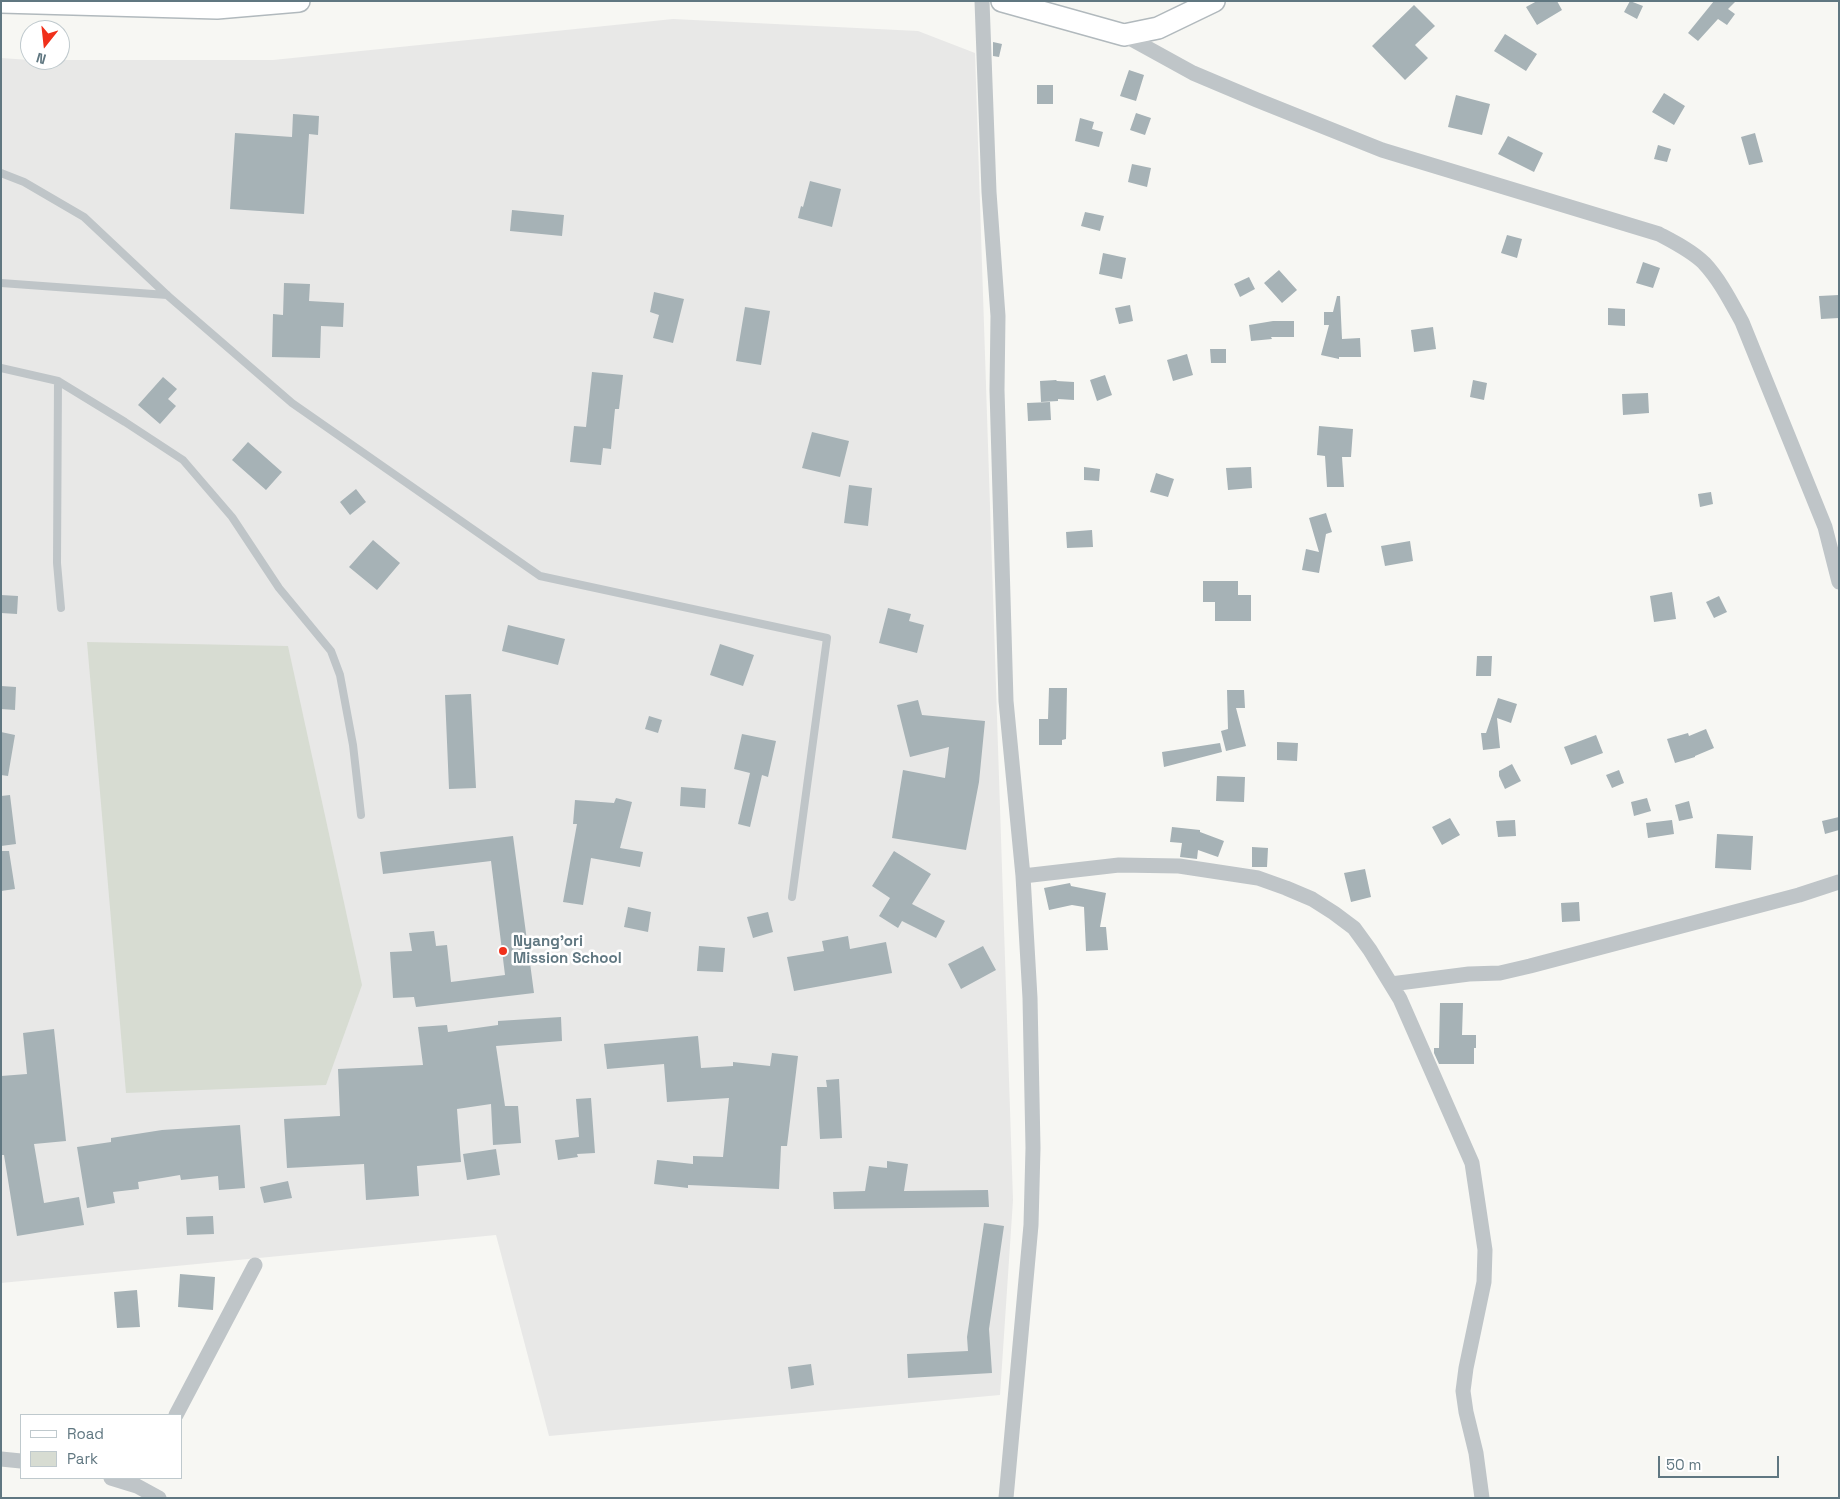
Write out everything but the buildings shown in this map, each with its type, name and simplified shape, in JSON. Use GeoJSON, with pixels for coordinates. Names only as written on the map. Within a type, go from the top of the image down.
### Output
{"type":"FeatureCollection","features":[{"type":"Feature","properties":{"kind":"main road"},"geometry":{"type":"LineString","coordinates":[[1,2],[217,8],[299,1]]}},
{"type":"Feature","properties":{"kind":"main road"},"geometry":{"type":"LineString","coordinates":[[1002,1],[1124,34],[1158,28],[1214,1]]}},
{"type":"Feature","properties":{"kind":"street"},"geometry":{"type":"LineString","coordinates":[[982,1],[989,192],[998,316],[997,390],[1006,701],[1023,876],[1030,998],[1031,1225],[1006,1498]]}},
{"type":"Feature","properties":{"kind":"street"},"geometry":{"type":"LineString","coordinates":[[1124,34],[1193,72],[1319,126],[1382,150],[1659,234],[1682,246],[1704,263],[1725,290],[1742,322],[1825,527],[1839,582]]}},
{"type":"Feature","properties":{"kind":"street"},"geometry":{"type":"LineString","coordinates":[[1023,876],[1118,865],[1179,866],[1258,878],[1312,899],[1354,928],[1400,999],[1472,1163],[1484,1240],[1484,1282],[1463,1391],[1476,1454],[1482,1498]]}},
{"type":"Feature","properties":{"kind":"street"},"geometry":{"type":"LineString","coordinates":[[1391,984],[1469,974],[1500,973],[1522,968],[1799,895],[1839,882]]}},
{"type":"Feature","properties":{"kind":"street"},"geometry":{"type":"LineString","coordinates":[[177,1414],[255,1265]]}},
{"type":"Feature","properties":{"kind":"street"},"geometry":{"type":"LineString","coordinates":[[1,1459],[20,1461]]}},
{"type":"Feature","properties":{"kind":"street"},"geometry":{"type":"LineString","coordinates":[[118,1479],[139,1482],[159,1498]]}},
{"type":"Feature","properties":{"kind":"lane"},"geometry":{"type":"LineString","coordinates":[[1,173],[24,182],[84,217],[167,295],[292,404],[540,576],[827,638],[792,897]]}},
{"type":"Feature","properties":{"kind":"lane"},"geometry":{"type":"LineString","coordinates":[[1,283],[167,295]]}},
{"type":"Feature","properties":{"kind":"lane"},"geometry":{"type":"LineString","coordinates":[[1,368],[58,381],[125,422],[183,460],[232,517],[279,588],[331,652],[340,675],[353,745],[361,815]]}},
{"type":"Feature","properties":{"kind":"lane"},"geometry":{"type":"LineString","coordinates":[[58,381],[57,563],[61,608]]}},
{"type":"Feature","properties":{"kind":"shaded area","name":"Nyang'ori Mission School"},"geometry":{"type":"Polygon","coordinates":[[[673,19],[918,31],[975,53],[1013,1200],[1000,1395],[549,1436],[496,1235],[1,1283],[1,58],[20,59],[20,70],[70,70],[70,60],[273,60],[673,19]]]}},
{"type":"Feature","properties":{"kind":"green space"},"geometry":{"type":"Polygon","coordinates":[[[87,642],[288,646],[362,985],[326,1085],[126,1093],[87,642]]]}},
{"type":"Feature","properties":{"kind":"place","name":"Nyang'ori Mission School"},"geometry":{"type":"Point","coordinates":[503,951]}}]}
